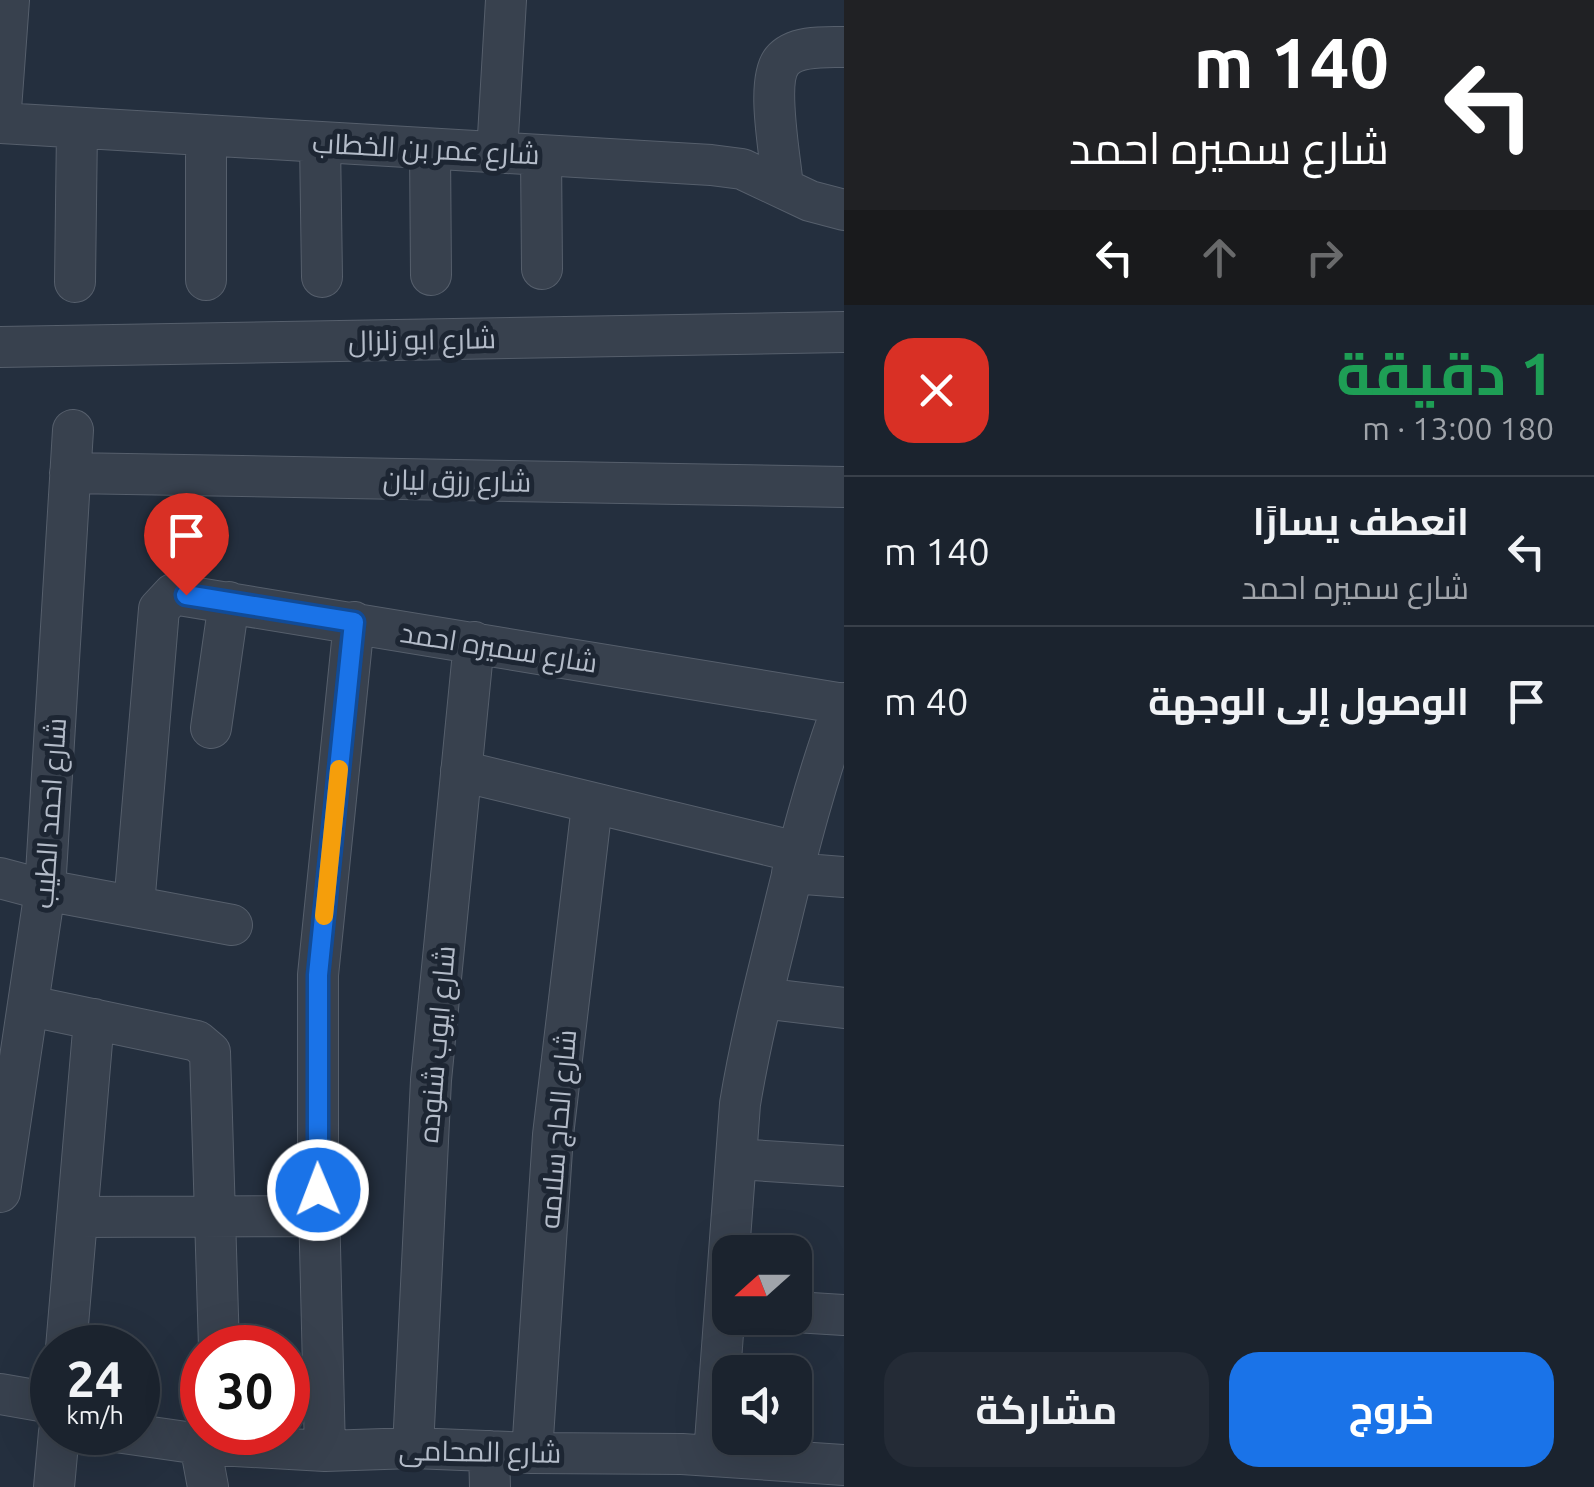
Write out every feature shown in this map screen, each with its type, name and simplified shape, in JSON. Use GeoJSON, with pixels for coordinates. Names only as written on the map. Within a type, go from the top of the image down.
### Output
{"type":"FeatureCollection","features":[{"type":"Feature","properties":{"kind":"street"},"geometry":{"type":"LineString","coordinates":[[0,122],[10,0]]}},
{"type":"Feature","properties":{"kind":"street"},"geometry":{"type":"LineString","coordinates":[[497,153],[506,0]]}},
{"type":"Feature","properties":{"kind":"street"},"geometry":{"type":"LineString","coordinates":[[784,188],[774,83],[782,60],[798,51],[844,47]]}},
{"type":"Feature","properties":{"kind":"street","name":"شارع عمر بن الخطاب"},"geometry":{"type":"LineString","coordinates":[[0,122],[711,165],[742,169],[810,201],[844,210]]}},
{"type":"Feature","properties":{"kind":"street"},"geometry":{"type":"LineString","coordinates":[[74,282],[78,128]]}},
{"type":"Feature","properties":{"kind":"street"},"geometry":{"type":"LineString","coordinates":[[206,135],[206,280]]}},
{"type":"Feature","properties":{"kind":"street"},"geometry":{"type":"LineString","coordinates":[[320,142],[322,276]]}},
{"type":"Feature","properties":{"kind":"street"},"geometry":{"type":"LineString","coordinates":[[430,148],[431,275]]}},
{"type":"Feature","properties":{"kind":"street"},"geometry":{"type":"LineString","coordinates":[[541,155],[542,269]]}},
{"type":"Feature","properties":{"kind":"street","name":"شارع ابو زلزال"},"geometry":{"type":"LineString","coordinates":[[0,347],[844,332]]}},
{"type":"Feature","properties":{"kind":"street","name":"شارع احمد الطيب"},"geometry":{"type":"LineString","coordinates":[[0,1192],[45,890],[73,430]]}},
{"type":"Feature","properties":{"kind":"street","name":"شارع رزق ليان"},"geometry":{"type":"LineString","coordinates":[[70,473],[844,487]]}},
{"type":"Feature","properties":{"kind":"street","name":"شارع سميره احمد"},"geometry":{"type":"LineString","coordinates":[[134,906],[159,609],[166,598],[180,594],[474,642],[841,717]]}},
{"type":"Feature","properties":{"kind":"street"},"geometry":{"type":"LineString","coordinates":[[211,728],[230,602]]}},
{"type":"Feature","properties":{"kind":"street"},"geometry":{"type":"LineString","coordinates":[[326,1451],[319,1216],[318,975],[354,622]]}},
{"type":"Feature","properties":{"kind":"street","name":"شارع ايوب شنوده"},"geometry":{"type":"LineString","coordinates":[[413,1448],[431,1080],[474,642]]}},
{"type":"Feature","properties":{"kind":"street"},"geometry":{"type":"LineString","coordinates":[[732,1235],[740,1104],[762,998],[794,863],[841,717]]}},
{"type":"Feature","properties":{"kind":"street"},"geometry":{"type":"LineString","coordinates":[[461,772],[844,877]]}},
{"type":"Feature","properties":{"kind":"street","name":"شارع الحاج سلامه"},"geometry":{"type":"LineString","coordinates":[[532,1453],[553,1135],[592,805]]}},
{"type":"Feature","properties":{"kind":"street"},"geometry":{"type":"LineString","coordinates":[[0,878],[45,890],[232,924]]}},
{"type":"Feature","properties":{"kind":"street"},"geometry":{"type":"LineString","coordinates":[[762,998],[844,1008]]}},
{"type":"Feature","properties":{"kind":"street"},"geometry":{"type":"LineString","coordinates":[[30,1006],[196,1042],[210,1052],[218,1325]]}},
{"type":"Feature","properties":{"kind":"street"},"geometry":{"type":"LineString","coordinates":[[68,1325],[94,1020]]}},
{"type":"Feature","properties":{"kind":"street"},"geometry":{"type":"LineString","coordinates":[[736,1159],[844,1166]]}},
{"type":"Feature","properties":{"kind":"street"},"geometry":{"type":"LineString","coordinates":[[77,1217],[319,1216]]}},
{"type":"Feature","properties":{"kind":"street"},"geometry":{"type":"LineString","coordinates":[[812,1313],[844,1315]]}},
{"type":"Feature","properties":{"kind":"street"},"geometry":{"type":"LineString","coordinates":[[692,1465],[722,1335]]}},
{"type":"Feature","properties":{"kind":"street"},"geometry":{"type":"LineString","coordinates":[[0,1394],[30,1399]]}},
{"type":"Feature","properties":{"kind":"street","name":"شارع المحامى"},"geometry":{"type":"LineString","coordinates":[[310,1450],[326,1451],[372,1468],[413,1448],[489,1469],[532,1453],[827,1472]]}},
{"type":"Feature","properties":{"kind":"street"},"geometry":{"type":"LineString","coordinates":[[54,1487],[57,1455]]}},
{"type":"Feature","properties":{"kind":"street"},"geometry":{"type":"LineString","coordinates":[[208,1487],[212,1455]]}},
{"type":"Feature","properties":{"kind":"slow traffic"},"geometry":{"type":"LineString","coordinates":[[324,916],[339,769]]}},
{"type":"Feature","properties":{"kind":"route"},"geometry":{"type":"LineString","coordinates":[[186,595],[354,622],[318,975],[318,1190]]}}]}
